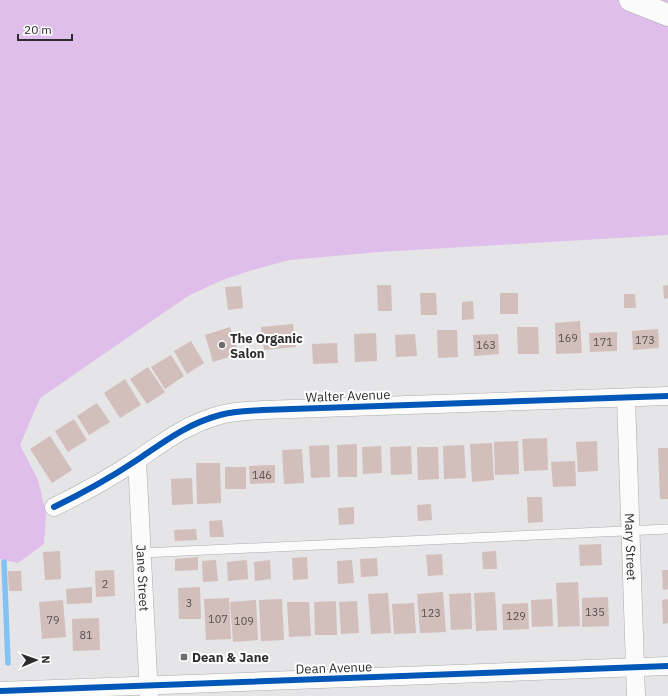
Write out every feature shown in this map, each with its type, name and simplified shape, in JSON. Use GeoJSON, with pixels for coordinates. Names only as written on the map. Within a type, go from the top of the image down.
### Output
{"type":"FeatureCollection","features":[{"type":"Feature","properties":{"kind":"main road"},"geometry":{"type":"LineString","coordinates":[[630,0],[668,15]]}},
{"type":"Feature","properties":{"kind":"street","name":"Walter Avenue"},"geometry":{"type":"LineString","coordinates":[[54,507],[92,489],[137,460],[167,438],[184,429],[222,414],[263,410],[668,396]]}},
{"type":"Feature","properties":{"kind":"street","name":"Mary Street"},"geometry":{"type":"LineString","coordinates":[[626,398],[636,696]]}},
{"type":"Feature","properties":{"kind":"street","name":"Jane Street"},"geometry":{"type":"LineString","coordinates":[[137,460],[149,691]]}},
{"type":"Feature","properties":{"kind":"street","name":"Dean Avenue"},"geometry":{"type":"LineString","coordinates":[[0,691],[149,691],[668,666]]}},
{"type":"Feature","properties":{"kind":"lane"},"geometry":{"type":"LineString","coordinates":[[142,553],[668,529]]}},
{"type":"Feature","properties":{"kind":"shaded area"},"geometry":{"type":"Polygon","coordinates":[[[0,0],[668,0],[668,235],[379,252],[289,260],[220,281],[188,296],[40,398],[20,445],[38,480],[46,513],[44,544],[18,563],[0,559],[0,0]]]}},
{"type":"Feature","properties":{"kind":"building"},"geometry":{"type":"Polygon","coordinates":[[[377,285],[391,285],[392,311],[378,311],[377,285]]]}},
{"type":"Feature","properties":{"kind":"building"},"geometry":{"type":"Polygon","coordinates":[[[668,285],[668,298],[664,299],[663,286],[668,285]]]}},
{"type":"Feature","properties":{"kind":"building"},"geometry":{"type":"Polygon","coordinates":[[[241,286],[243,308],[228,310],[225,287],[241,286]]]}},
{"type":"Feature","properties":{"kind":"building"},"geometry":{"type":"Polygon","coordinates":[[[420,293],[436,293],[437,315],[421,315],[420,293]]]}},
{"type":"Feature","properties":{"kind":"building"},"geometry":{"type":"Polygon","coordinates":[[[500,293],[518,293],[518,314],[500,314],[500,293]]]}},
{"type":"Feature","properties":{"kind":"building"},"geometry":{"type":"Polygon","coordinates":[[[624,294],[635,294],[636,308],[624,308],[624,294]]]}},
{"type":"Feature","properties":{"kind":"building"},"geometry":{"type":"Polygon","coordinates":[[[473,301],[474,319],[462,320],[462,302],[473,301]]]}},
{"type":"Feature","properties":{"kind":"building"},"geometry":{"type":"Polygon","coordinates":[[[580,321],[582,353],[556,354],[555,323],[580,321]]]}},
{"type":"Feature","properties":{"kind":"building"},"geometry":{"type":"Polygon","coordinates":[[[293,324],[296,347],[264,350],[261,327],[293,324]]]}},
{"type":"Feature","properties":{"kind":"building","name":"The Organic Salon"},"geometry":{"type":"Polygon","coordinates":[[[230,327],[239,354],[213,362],[205,335],[230,327]]]}},
{"type":"Feature","properties":{"kind":"building"},"geometry":{"type":"Polygon","coordinates":[[[517,327],[538,327],[539,354],[518,354],[517,327]]]}},
{"type":"Feature","properties":{"kind":"building"},"geometry":{"type":"Polygon","coordinates":[[[658,329],[659,348],[633,350],[632,331],[658,329]]]}},
{"type":"Feature","properties":{"kind":"building"},"geometry":{"type":"Polygon","coordinates":[[[437,330],[457,330],[458,357],[438,358],[437,330]]]}},
{"type":"Feature","properties":{"kind":"building"},"geometry":{"type":"Polygon","coordinates":[[[617,332],[617,351],[590,352],[589,333],[617,332]]]}},
{"type":"Feature","properties":{"kind":"building"},"geometry":{"type":"Polygon","coordinates":[[[376,333],[377,361],[355,362],[354,334],[376,333]]]}},
{"type":"Feature","properties":{"kind":"building"},"geometry":{"type":"Polygon","coordinates":[[[415,334],[417,356],[396,357],[395,335],[415,334]]]}},
{"type":"Feature","properties":{"kind":"building"},"geometry":{"type":"Polygon","coordinates":[[[498,334],[499,354],[474,356],[473,335],[498,334]]]}},
{"type":"Feature","properties":{"kind":"building"},"geometry":{"type":"Polygon","coordinates":[[[191,341],[204,363],[187,374],[174,351],[191,341]]]}},
{"type":"Feature","properties":{"kind":"building"},"geometry":{"type":"Polygon","coordinates":[[[337,343],[338,363],[313,364],[312,344],[337,343]]]}},
{"type":"Feature","properties":{"kind":"building"},"geometry":{"type":"Polygon","coordinates":[[[171,355],[184,376],[165,389],[151,367],[171,355]]]}},
{"type":"Feature","properties":{"kind":"building"},"geometry":{"type":"Polygon","coordinates":[[[148,367],[165,392],[147,404],[130,379],[148,367]]]}},
{"type":"Feature","properties":{"kind":"building"},"geometry":{"type":"Polygon","coordinates":[[[125,379],[141,405],[120,418],[104,393],[125,379]]]}},
{"type":"Feature","properties":{"kind":"building"},"geometry":{"type":"Polygon","coordinates":[[[97,403],[110,422],[89,435],[77,416],[97,403]]]}},
{"type":"Feature","properties":{"kind":"building"},"geometry":{"type":"Polygon","coordinates":[[[74,419],[87,440],[68,452],[55,431],[74,419]]]}},
{"type":"Feature","properties":{"kind":"building"},"geometry":{"type":"Polygon","coordinates":[[[50,436],[72,470],[52,483],[30,449],[50,436]]]}},
{"type":"Feature","properties":{"kind":"building"},"geometry":{"type":"Polygon","coordinates":[[[547,438],[548,470],[524,471],[522,439],[547,438]]]}},
{"type":"Feature","properties":{"kind":"building"},"geometry":{"type":"Polygon","coordinates":[[[518,441],[519,474],[495,475],[494,442],[518,441]]]}},
{"type":"Feature","properties":{"kind":"building"},"geometry":{"type":"Polygon","coordinates":[[[597,441],[598,471],[578,472],[576,442],[597,441]]]}},
{"type":"Feature","properties":{"kind":"building"},"geometry":{"type":"Polygon","coordinates":[[[492,443],[494,480],[472,482],[470,444],[492,443]]]}},
{"type":"Feature","properties":{"kind":"building"},"geometry":{"type":"Polygon","coordinates":[[[357,444],[357,477],[338,477],[337,445],[357,444]]]}},
{"type":"Feature","properties":{"kind":"building"},"geometry":{"type":"Polygon","coordinates":[[[329,445],[330,477],[311,478],[309,446],[329,445]]]}},
{"type":"Feature","properties":{"kind":"building"},"geometry":{"type":"Polygon","coordinates":[[[464,445],[466,478],[444,479],[443,446],[464,445]]]}},
{"type":"Feature","properties":{"kind":"building"},"geometry":{"type":"Polygon","coordinates":[[[381,446],[382,473],[363,474],[362,447],[381,446]]]}},
{"type":"Feature","properties":{"kind":"building"},"geometry":{"type":"Polygon","coordinates":[[[411,446],[412,474],[391,475],[390,447],[411,446]]]}},
{"type":"Feature","properties":{"kind":"building"},"geometry":{"type":"Polygon","coordinates":[[[417,447],[438,447],[439,479],[418,480],[417,447]]]}},
{"type":"Feature","properties":{"kind":"building"},"geometry":{"type":"Polygon","coordinates":[[[658,448],[668,448],[668,499],[660,499],[658,448]]]}},
{"type":"Feature","properties":{"kind":"building"},"geometry":{"type":"Polygon","coordinates":[[[302,449],[304,483],[284,484],[282,450],[302,449]]]}},
{"type":"Feature","properties":{"kind":"building"},"geometry":{"type":"Polygon","coordinates":[[[575,461],[576,486],[553,487],[551,462],[575,461]]]}},
{"type":"Feature","properties":{"kind":"building"},"geometry":{"type":"Polygon","coordinates":[[[196,463],[220,463],[221,503],[197,504],[196,463]]]}},
{"type":"Feature","properties":{"kind":"building"},"geometry":{"type":"Polygon","coordinates":[[[275,465],[275,483],[250,484],[249,466],[275,465]]]}},
{"type":"Feature","properties":{"kind":"building"},"geometry":{"type":"Polygon","coordinates":[[[225,467],[246,467],[246,489],[225,489],[225,467]]]}},
{"type":"Feature","properties":{"kind":"building"},"geometry":{"type":"Polygon","coordinates":[[[192,478],[193,504],[172,505],[171,479],[192,478]]]}},
{"type":"Feature","properties":{"kind":"building"},"geometry":{"type":"Polygon","coordinates":[[[527,497],[542,497],[543,522],[528,523],[527,497]]]}},
{"type":"Feature","properties":{"kind":"building"},"geometry":{"type":"Polygon","coordinates":[[[431,504],[432,520],[418,521],[417,505],[431,504]]]}},
{"type":"Feature","properties":{"kind":"building"},"geometry":{"type":"Polygon","coordinates":[[[354,507],[354,524],[339,525],[338,508],[354,507]]]}},
{"type":"Feature","properties":{"kind":"building"},"geometry":{"type":"Polygon","coordinates":[[[222,520],[224,537],[210,537],[209,521],[222,520]]]}},
{"type":"Feature","properties":{"kind":"building"},"geometry":{"type":"Polygon","coordinates":[[[196,529],[197,540],[175,541],[174,530],[196,529]]]}},
{"type":"Feature","properties":{"kind":"building"},"geometry":{"type":"Polygon","coordinates":[[[601,544],[602,565],[580,566],[579,545],[601,544]]]}},
{"type":"Feature","properties":{"kind":"building"},"geometry":{"type":"Polygon","coordinates":[[[60,551],[61,579],[45,580],[43,552],[60,551]]]}},
{"type":"Feature","properties":{"kind":"building"},"geometry":{"type":"Polygon","coordinates":[[[496,551],[497,569],[483,569],[482,552],[496,551]]]}},
{"type":"Feature","properties":{"kind":"building"},"geometry":{"type":"Polygon","coordinates":[[[442,554],[443,575],[428,576],[426,555],[442,554]]]}},
{"type":"Feature","properties":{"kind":"building"},"geometry":{"type":"Polygon","coordinates":[[[198,557],[198,570],[175,571],[175,559],[198,557]]]}},
{"type":"Feature","properties":{"kind":"building"},"geometry":{"type":"Polygon","coordinates":[[[307,557],[308,579],[293,580],[292,558],[307,557]]]}},
{"type":"Feature","properties":{"kind":"building"},"geometry":{"type":"Polygon","coordinates":[[[377,558],[378,576],[361,577],[360,559],[377,558]]]}},
{"type":"Feature","properties":{"kind":"building"},"geometry":{"type":"Polygon","coordinates":[[[216,560],[218,581],[203,582],[202,561],[216,560]]]}},
{"type":"Feature","properties":{"kind":"building"},"geometry":{"type":"Polygon","coordinates":[[[247,560],[248,579],[228,581],[227,562],[247,560]]]}},
{"type":"Feature","properties":{"kind":"building"},"geometry":{"type":"Polygon","coordinates":[[[270,560],[271,579],[255,581],[254,562],[270,560]]]}},
{"type":"Feature","properties":{"kind":"building"},"geometry":{"type":"Polygon","coordinates":[[[352,560],[354,583],[338,584],[337,561],[352,560]]]}},
{"type":"Feature","properties":{"kind":"building"},"geometry":{"type":"Polygon","coordinates":[[[114,570],[115,596],[96,597],[95,571],[114,570]]]}},
{"type":"Feature","properties":{"kind":"building"},"geometry":{"type":"Polygon","coordinates":[[[662,570],[668,570],[668,589],[663,590],[662,570]]]}},
{"type":"Feature","properties":{"kind":"building"},"geometry":{"type":"Polygon","coordinates":[[[8,571],[21,571],[22,591],[9,591],[8,571]]]}},
{"type":"Feature","properties":{"kind":"building"},"geometry":{"type":"Polygon","coordinates":[[[578,582],[580,626],[558,627],[556,583],[578,582]]]}},
{"type":"Feature","properties":{"kind":"building"},"geometry":{"type":"Polygon","coordinates":[[[92,587],[92,603],[67,604],[66,589],[92,587]]]}},
{"type":"Feature","properties":{"kind":"building"},"geometry":{"type":"Polygon","coordinates":[[[200,587],[201,619],[179,619],[178,588],[200,587]]]}},
{"type":"Feature","properties":{"kind":"building"},"geometry":{"type":"Polygon","coordinates":[[[443,592],[446,632],[420,633],[417,594],[443,592]]]}},
{"type":"Feature","properties":{"kind":"building"},"geometry":{"type":"Polygon","coordinates":[[[495,592],[497,630],[476,631],[474,593],[495,592]]]}},
{"type":"Feature","properties":{"kind":"building"},"geometry":{"type":"Polygon","coordinates":[[[388,593],[391,633],[371,634],[368,594],[388,593]]]}},
{"type":"Feature","properties":{"kind":"building"},"geometry":{"type":"Polygon","coordinates":[[[471,593],[472,629],[451,630],[449,594],[471,593]]]}},
{"type":"Feature","properties":{"kind":"building"},"geometry":{"type":"Polygon","coordinates":[[[608,597],[609,626],[582,627],[582,598],[608,597]]]}},
{"type":"Feature","properties":{"kind":"building"},"geometry":{"type":"Polygon","coordinates":[[[229,598],[231,639],[206,640],[204,599],[229,598]]]}},
{"type":"Feature","properties":{"kind":"building"},"geometry":{"type":"Polygon","coordinates":[[[282,599],[284,640],[261,641],[259,600],[282,599]]]}},
{"type":"Feature","properties":{"kind":"building"},"geometry":{"type":"Polygon","coordinates":[[[552,599],[553,626],[532,627],[531,600],[552,599]]]}},
{"type":"Feature","properties":{"kind":"building"},"geometry":{"type":"Polygon","coordinates":[[[668,599],[668,623],[663,624],[662,600],[668,599]]]}},
{"type":"Feature","properties":{"kind":"building"},"geometry":{"type":"Polygon","coordinates":[[[63,600],[66,637],[42,639],[39,602],[63,600]]]}},
{"type":"Feature","properties":{"kind":"building"},"geometry":{"type":"Polygon","coordinates":[[[256,600],[258,640],[233,642],[230,602],[256,600]]]}},
{"type":"Feature","properties":{"kind":"building"},"geometry":{"type":"Polygon","coordinates":[[[336,601],[337,635],[315,635],[314,602],[336,601]]]}},
{"type":"Feature","properties":{"kind":"building"},"geometry":{"type":"Polygon","coordinates":[[[357,601],[359,633],[341,634],[339,602],[357,601]]]}},
{"type":"Feature","properties":{"kind":"building"},"geometry":{"type":"Polygon","coordinates":[[[287,602],[309,602],[311,636],[289,637],[287,602]]]}},
{"type":"Feature","properties":{"kind":"building"},"geometry":{"type":"Polygon","coordinates":[[[414,603],[416,633],[394,634],[392,604],[414,603]]]}},
{"type":"Feature","properties":{"kind":"building"},"geometry":{"type":"Polygon","coordinates":[[[528,603],[529,629],[503,630],[502,604],[528,603]]]}},
{"type":"Feature","properties":{"kind":"building"},"geometry":{"type":"Polygon","coordinates":[[[99,618],[100,650],[73,651],[72,619],[99,618]]]}},
{"type":"Feature","properties":{"kind":"waterway"},"geometry":{"type":"LineString","coordinates":[[4,562],[8,663]]}},
{"type":"Feature","properties":{"kind":"cycle path"},"geometry":{"type":"LineString","coordinates":[[54,507],[107,479],[187,428],[220,415],[242,411],[668,396]]}},
{"type":"Feature","properties":{"kind":"cycle path"},"geometry":{"type":"LineString","coordinates":[[0,691],[668,666]]}},
{"type":"Feature","properties":{"kind":"place","name":"The Organic Salon"},"geometry":{"type":"Point","coordinates":[222,345]}},
{"type":"Feature","properties":{"kind":"place","name":"Dean & Jane"},"geometry":{"type":"Point","coordinates":[184,657]}}]}
